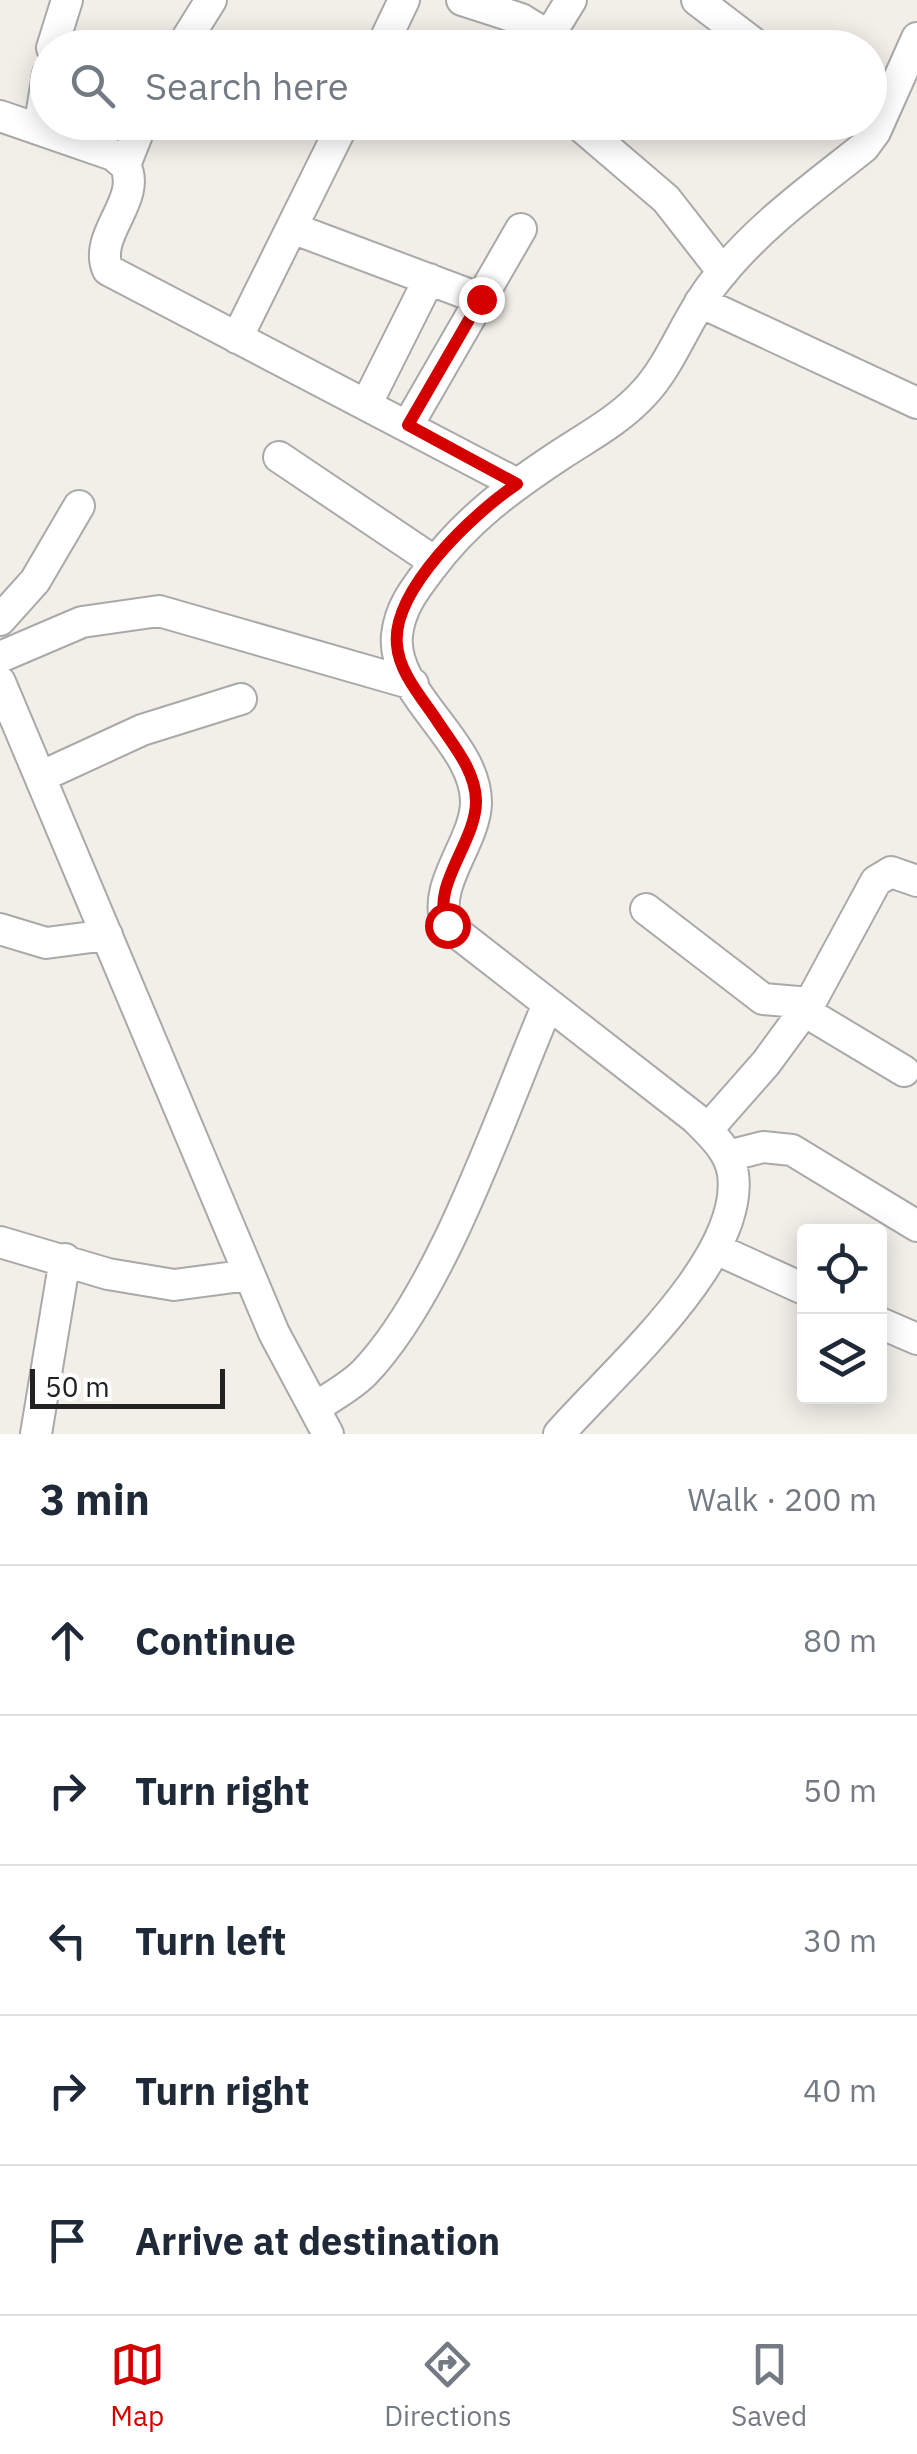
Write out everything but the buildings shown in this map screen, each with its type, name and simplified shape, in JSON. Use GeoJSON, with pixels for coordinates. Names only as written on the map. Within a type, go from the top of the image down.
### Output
{"type":"FeatureCollection","features":[{"type":"Feature","properties":{"kind":"street"},"geometry":{"type":"LineString","coordinates":[[58,30],[67,0]]}},
{"type":"Feature","properties":{"kind":"street"},"geometry":{"type":"LineString","coordinates":[[192,30],[211,0]]}},
{"type":"Feature","properties":{"kind":"street"},"geometry":{"type":"LineString","coordinates":[[390,30],[404,0]]}},
{"type":"Feature","properties":{"kind":"street"},"geometry":{"type":"LineString","coordinates":[[462,0],[521,19],[533,30]]}},
{"type":"Feature","properties":{"kind":"street"},"geometry":{"type":"LineString","coordinates":[[554,30],[571,0]]}},
{"type":"Feature","properties":{"kind":"street"},"geometry":{"type":"LineString","coordinates":[[698,0],[737,30]]}},
{"type":"Feature","properties":{"kind":"street"},"geometry":{"type":"LineString","coordinates":[[887,92],[917,38]]}},
{"type":"Feature","properties":{"kind":"street"},"geometry":{"type":"LineString","coordinates":[[0,116],[30,126]]}},
{"type":"Feature","properties":{"kind":"street"},"geometry":{"type":"LineString","coordinates":[[72,140],[113,154],[124,165]]}},
{"type":"Feature","properties":{"kind":"street"},"geometry":{"type":"LineString","coordinates":[[134,140],[124,165],[128,190],[107,244],[104,260],[108,270],[517,484]]}},
{"type":"Feature","properties":{"kind":"street"},"geometry":{"type":"LineString","coordinates":[[237,338],[335,140]]}},
{"type":"Feature","properties":{"kind":"street"},"geometry":{"type":"LineString","coordinates":[[597,140],[659,192],[723,272]]}},
{"type":"Feature","properties":{"kind":"street"},"geometry":{"type":"LineString","coordinates":[[559,1434],[634,1356],[716,1249],[730,1218],[733,1193],[728,1156],[707,1130],[447,925],[442,914],[444,897],[471,827],[475,792],[467,767],[413,684],[397,649],[399,620],[407,600],[435,562],[485,507],[632,406],[659,373],[700,302],[723,272],[776,215],[864,147],[865,140]]}},
{"type":"Feature","properties":{"kind":"street"},"geometry":{"type":"LineString","coordinates":[[292,228],[481,299]]}},
{"type":"Feature","properties":{"kind":"street"},"geometry":{"type":"LineString","coordinates":[[408,425],[521,228]]}},
{"type":"Feature","properties":{"kind":"street"},"geometry":{"type":"LineString","coordinates":[[367,403],[429,279]]}},
{"type":"Feature","properties":{"kind":"street"},"geometry":{"type":"LineString","coordinates":[[700,302],[917,403]]}},
{"type":"Feature","properties":{"kind":"street"},"geometry":{"type":"LineString","coordinates":[[279,456],[435,562]]}},
{"type":"Feature","properties":{"kind":"street"},"geometry":{"type":"LineString","coordinates":[[0,620],[35,581],[79,506]]}},
{"type":"Feature","properties":{"kind":"street"},"geometry":{"type":"LineString","coordinates":[[0,657],[82,622],[159,611],[413,684]]}},
{"type":"Feature","properties":{"kind":"street"},"geometry":{"type":"LineString","coordinates":[[0,682],[250,1275],[322,1421],[360,1377],[416,1299],[548,1004]]}},
{"type":"Feature","properties":{"kind":"street"},"geometry":{"type":"LineString","coordinates":[[40,777],[142,730],[240,698]]}},
{"type":"Feature","properties":{"kind":"street"},"geometry":{"type":"LineString","coordinates":[[707,1130],[807,1007],[876,880],[891,872],[917,881]]}},
{"type":"Feature","properties":{"kind":"street"},"geometry":{"type":"LineString","coordinates":[[646,909],[762,999],[807,1007],[904,1071]]}},
{"type":"Feature","properties":{"kind":"street"},"geometry":{"type":"LineString","coordinates":[[0,930],[46,943],[107,935]]}},
{"type":"Feature","properties":{"kind":"street"},"geometry":{"type":"LineString","coordinates":[[728,1156],[763,1146],[792,1150],[917,1226]]}},
{"type":"Feature","properties":{"kind":"street"},"geometry":{"type":"LineString","coordinates":[[0,1242],[108,1274],[174,1284],[250,1275]]}},
{"type":"Feature","properties":{"kind":"street"},"geometry":{"type":"LineString","coordinates":[[716,1249],[797,1286]]}},
{"type":"Feature","properties":{"kind":"street"},"geometry":{"type":"LineString","coordinates":[[36,1434],[65,1259]]}},
{"type":"Feature","properties":{"kind":"street"},"geometry":{"type":"LineString","coordinates":[[887,1325],[917,1339]]}},
{"type":"Feature","properties":{"kind":"route"},"geometry":{"type":"LineString","coordinates":[[447,925],[442,914],[444,897],[471,827],[475,792],[467,767],[404,671],[396,639],[407,600],[435,562],[471,520],[517,484],[408,425],[481,299]]}}]}
